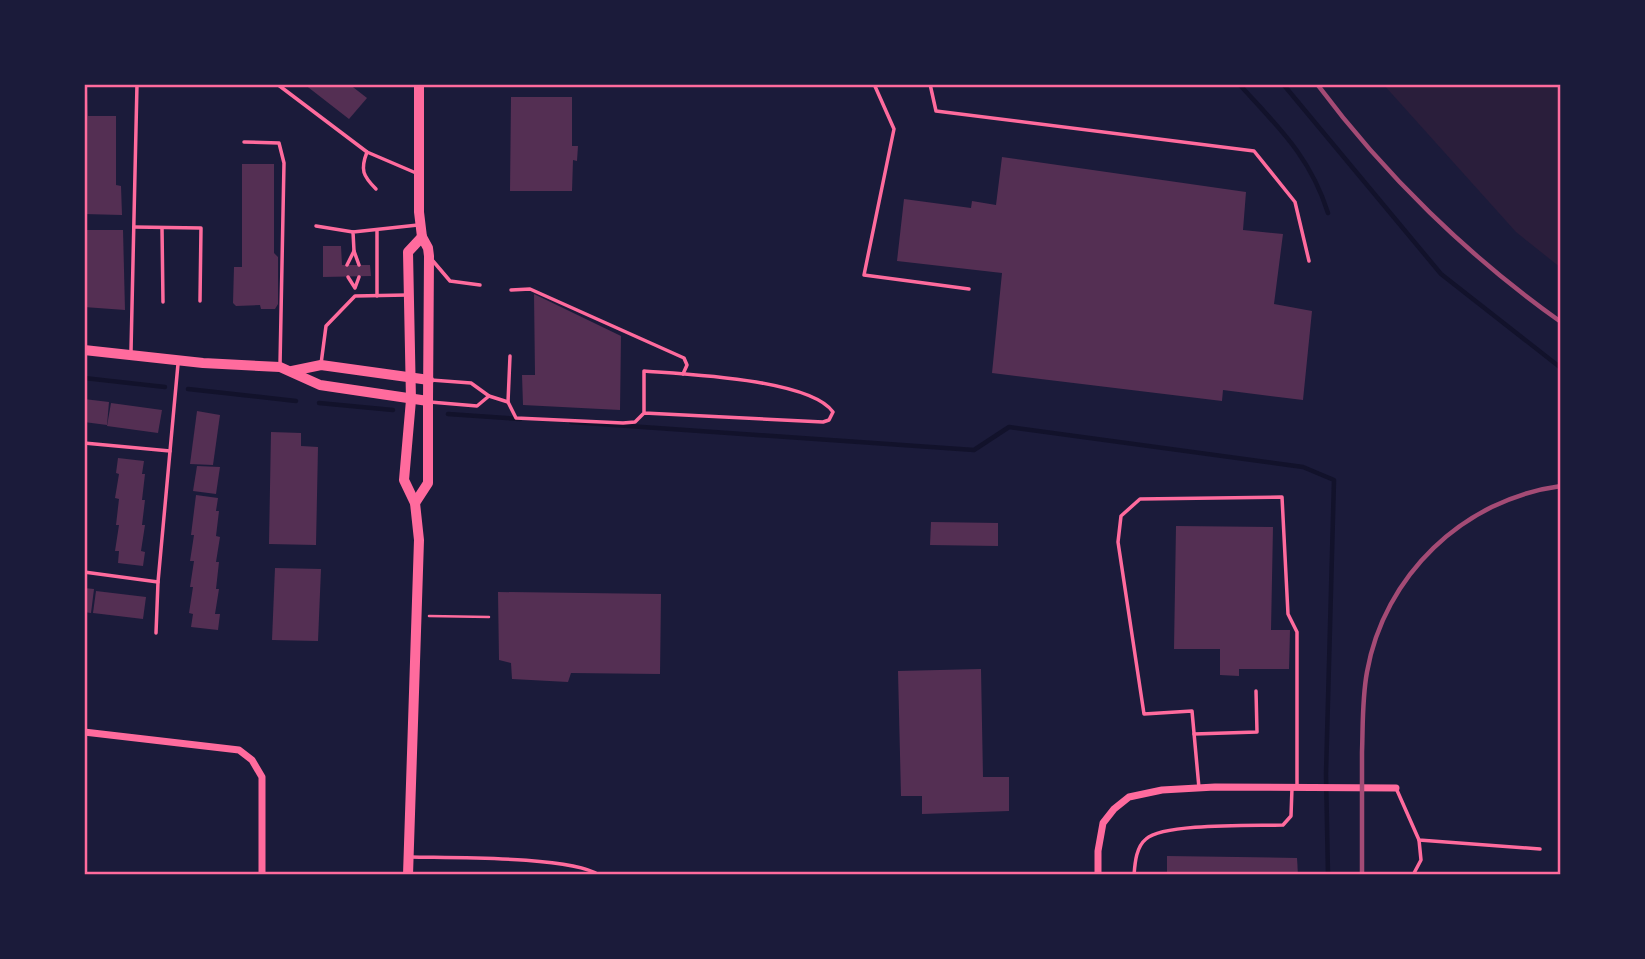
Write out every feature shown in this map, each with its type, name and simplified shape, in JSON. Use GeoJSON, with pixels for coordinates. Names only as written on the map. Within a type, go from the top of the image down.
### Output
{"type":"FeatureCollection","features":[{"type":"Feature","properties":{"kind":"main road"},"geometry":{"type":"LineString","coordinates":[[415,503],[428,483],[429,380],[429,256],[420,225],[419,84]]}},
{"type":"Feature","properties":{"kind":"main road"},"geometry":{"type":"LineString","coordinates":[[408,875],[419,540],[415,503],[404,480],[412,377],[408,252],[422,237]]}},
{"type":"Feature","properties":{"kind":"main road"},"geometry":{"type":"LineString","coordinates":[[84,350],[280,367],[320,385],[428,401]]}},
{"type":"Feature","properties":{"kind":"main road"},"geometry":{"type":"LineString","coordinates":[[292,371],[321,365],[429,380]]}},
{"type":"Feature","properties":{"kind":"street"},"geometry":{"type":"LineString","coordinates":[[84,732],[239,750],[252,760],[262,777],[262,875]]}},
{"type":"Feature","properties":{"kind":"street"},"geometry":{"type":"LineString","coordinates":[[1098,875],[1098,851],[1103,822],[1129,797],[1162,790],[1199,788],[1396,788]]}},
{"type":"Feature","properties":{"kind":"lane"},"geometry":{"type":"LineString","coordinates":[[131,355],[137,84]]}},
{"type":"Feature","properties":{"kind":"lane"},"geometry":{"type":"LineString","coordinates":[[277,84],[367,152],[419,174]]}},
{"type":"Feature","properties":{"kind":"lane"},"geometry":{"type":"LineString","coordinates":[[874,84],[894,129],[864,275],[970,289]]}},
{"type":"Feature","properties":{"kind":"lane"},"geometry":{"type":"LineString","coordinates":[[930,84],[936,111],[1254,151],[1295,202],[1309,261]]}},
{"type":"Feature","properties":{"kind":"lane"},"geometry":{"type":"LineString","coordinates":[[244,142],[279,143],[284,163],[280,367]]}},
{"type":"Feature","properties":{"kind":"lane"},"geometry":{"type":"LineString","coordinates":[[367,152],[361,166],[362,173],[376,189]]}},
{"type":"Feature","properties":{"kind":"lane"},"geometry":{"type":"LineString","coordinates":[[316,226],[353,232],[420,225]]}},
{"type":"Feature","properties":{"kind":"lane"},"geometry":{"type":"LineString","coordinates":[[134,227],[201,228],[201,302]]}},
{"type":"Feature","properties":{"kind":"lane"},"geometry":{"type":"LineString","coordinates":[[162,228],[163,302]]}},
{"type":"Feature","properties":{"kind":"lane"},"geometry":{"type":"LineString","coordinates":[[377,230],[377,296]]}},
{"type":"Feature","properties":{"kind":"lane"},"geometry":{"type":"LineString","coordinates":[[353,232],[354,251],[359,265]]}},
{"type":"Feature","properties":{"kind":"lane"},"geometry":{"type":"LineString","coordinates":[[347,265],[354,251]]}},
{"type":"Feature","properties":{"kind":"lane"},"geometry":{"type":"LineString","coordinates":[[429,256],[450,281],[480,285]]}},
{"type":"Feature","properties":{"kind":"lane"},"geometry":{"type":"LineString","coordinates":[[348,277],[355,288]]}},
{"type":"Feature","properties":{"kind":"lane"},"geometry":{"type":"LineString","coordinates":[[321,365],[326,326],[355,296],[359,277]]}},
{"type":"Feature","properties":{"kind":"lane"},"geometry":{"type":"LineString","coordinates":[[512,290],[530,289],[684,358],[687,365],[683,374]]}},
{"type":"Feature","properties":{"kind":"lane"},"geometry":{"type":"LineString","coordinates":[[355,296],[410,295]]}},
{"type":"Feature","properties":{"kind":"lane"},"geometry":{"type":"LineString","coordinates":[[510,356],[508,402],[516,418],[635,422],[644,413],[643,371],[756,380],[821,400],[828,405],[832,416],[823,422],[644,413]]}},
{"type":"Feature","properties":{"kind":"lane"},"geometry":{"type":"LineString","coordinates":[[156,634],[158,582],[179,360]]}},
{"type":"Feature","properties":{"kind":"lane"},"geometry":{"type":"LineString","coordinates":[[429,380],[471,383],[489,396],[508,402]]}},
{"type":"Feature","properties":{"kind":"lane"},"geometry":{"type":"LineString","coordinates":[[428,401],[477,406],[489,396]]}},
{"type":"Feature","properties":{"kind":"lane"},"geometry":{"type":"LineString","coordinates":[[84,443],[170,451]]}},
{"type":"Feature","properties":{"kind":"lane"},"geometry":{"type":"LineString","coordinates":[[1134,875],[1136,855],[1144,839],[1163,830],[1283,825],[1291,816],[1295,788],[1297,632],[1287,614],[1282,497],[1140,499],[1121,516],[1118,542],[1144,714],[1192,710],[1199,788]]}},
{"type":"Feature","properties":{"kind":"lane"},"geometry":{"type":"LineString","coordinates":[[84,572],[158,582]]}},
{"type":"Feature","properties":{"kind":"lane"},"geometry":{"type":"LineString","coordinates":[[1194,734],[1257,733],[1256,691]]}},
{"type":"Feature","properties":{"kind":"lane"},"geometry":{"type":"LineString","coordinates":[[1396,788],[1419,840],[1421,860],[1413,875]]}},
{"type":"Feature","properties":{"kind":"lane"},"geometry":{"type":"LineString","coordinates":[[1419,840],[1540,849]]}},
{"type":"Feature","properties":{"kind":"lane"},"geometry":{"type":"LineString","coordinates":[[408,857],[509,860],[580,866],[599,875]]}},
{"type":"Feature","properties":{"kind":"path"},"geometry":{"type":"LineString","coordinates":[[416,616],[489,617]]}},
{"type":"Feature","properties":{"kind":"shaded area"},"geometry":{"type":"Polygon","coordinates":[[[1383,84],[1561,84],[1561,268],[1516,232],[1383,84]]]}},
{"type":"Feature","properties":{"kind":"building"},"geometry":{"type":"Polygon","coordinates":[[[84,84],[87,84],[88,116],[116,116],[116,185],[121,186],[122,215],[84,214],[84,84]]]}},
{"type":"Feature","properties":{"kind":"building"},"geometry":{"type":"Polygon","coordinates":[[[304,84],[349,84],[367,98],[349,119],[304,84]]]}},
{"type":"Feature","properties":{"kind":"building"},"geometry":{"type":"Polygon","coordinates":[[[511,97],[572,97],[572,146],[578,146],[577,161],[573,160],[572,191],[510,191],[511,97]]]}},
{"type":"Feature","properties":{"kind":"building"},"geometry":{"type":"Polygon","coordinates":[[[1002,157],[1246,192],[1243,230],[1283,234],[1274,304],[1312,311],[1303,400],[1223,390],[1222,401],[992,373],[1002,273],[897,261],[904,199],[971,208],[972,201],[996,205],[1002,157]]]}},
{"type":"Feature","properties":{"kind":"building"},"geometry":{"type":"Polygon","coordinates":[[[242,164],[274,164],[274,253],[278,257],[278,304],[275,309],[261,309],[260,305],[236,306],[233,303],[234,267],[242,267],[242,164]]]}},
{"type":"Feature","properties":{"kind":"building"},"geometry":{"type":"Polygon","coordinates":[[[84,230],[123,230],[125,310],[84,307],[84,230]]]}},
{"type":"Feature","properties":{"kind":"building"},"geometry":{"type":"Polygon","coordinates":[[[323,246],[341,246],[342,265],[370,265],[371,276],[323,277],[323,246]]]}},
{"type":"Feature","properties":{"kind":"building"},"geometry":{"type":"Polygon","coordinates":[[[534,294],[621,336],[620,410],[523,405],[522,375],[535,375],[534,294]]]}},
{"type":"Feature","properties":{"kind":"building"},"geometry":{"type":"Polygon","coordinates":[[[84,399],[109,402],[107,425],[84,422],[84,399]]]}},
{"type":"Feature","properties":{"kind":"building"},"geometry":{"type":"Polygon","coordinates":[[[111,403],[162,410],[158,433],[107,426],[111,403]]]}},
{"type":"Feature","properties":{"kind":"building"},"geometry":{"type":"Polygon","coordinates":[[[197,411],[220,415],[213,465],[190,464],[197,411]]]}},
{"type":"Feature","properties":{"kind":"building"},"geometry":{"type":"Polygon","coordinates":[[[271,432],[301,433],[301,446],[318,447],[316,545],[269,544],[271,432]]]}},
{"type":"Feature","properties":{"kind":"building"},"geometry":{"type":"Polygon","coordinates":[[[118,458],[144,461],[142,500],[145,500],[142,525],[145,525],[141,551],[145,552],[143,566],[118,563],[119,551],[115,551],[119,525],[116,525],[119,499],[115,498],[119,474],[116,473],[118,458]]]}},
{"type":"Feature","properties":{"kind":"building"},"geometry":{"type":"Polygon","coordinates":[[[197,466],[220,467],[216,494],[193,491],[197,466]]]}},
{"type":"Feature","properties":{"kind":"building"},"geometry":{"type":"Polygon","coordinates":[[[196,495],[218,498],[216,536],[220,537],[216,589],[219,589],[215,614],[220,614],[218,630],[191,627],[193,614],[189,613],[193,587],[190,587],[194,561],[190,561],[196,495]]]}},
{"type":"Feature","properties":{"kind":"building"},"geometry":{"type":"Polygon","coordinates":[[[931,522],[998,523],[998,546],[930,545],[931,522]]]}},
{"type":"Feature","properties":{"kind":"building"},"geometry":{"type":"Polygon","coordinates":[[[1176,526],[1273,527],[1271,630],[1290,630],[1289,669],[1239,669],[1239,676],[1220,675],[1220,649],[1174,649],[1176,526]]]}},
{"type":"Feature","properties":{"kind":"building"},"geometry":{"type":"Polygon","coordinates":[[[275,568],[321,569],[318,641],[272,640],[275,568]]]}},
{"type":"Feature","properties":{"kind":"building"},"geometry":{"type":"Polygon","coordinates":[[[84,588],[94,589],[91,613],[84,612],[84,588]]]}},
{"type":"Feature","properties":{"kind":"building"},"geometry":{"type":"Polygon","coordinates":[[[96,591],[146,597],[143,619],[93,613],[96,591]]]}},
{"type":"Feature","properties":{"kind":"building"},"geometry":{"type":"Polygon","coordinates":[[[498,592],[661,594],[660,674],[571,673],[568,682],[512,679],[511,663],[499,660],[498,592]]]}},
{"type":"Feature","properties":{"kind":"building"},"geometry":{"type":"Polygon","coordinates":[[[981,669],[983,777],[1009,777],[1009,811],[922,814],[922,796],[901,796],[898,671],[981,669]]]}},
{"type":"Feature","properties":{"kind":"building"},"geometry":{"type":"Polygon","coordinates":[[[1167,856],[1297,858],[1298,875],[1167,875],[1167,856]]]}},
{"type":"Feature","properties":{"kind":"waterway"},"geometry":{"type":"LineString","coordinates":[[1239,84],[1302,158],[1321,193],[1328,213]]}},
{"type":"Feature","properties":{"kind":"waterway"},"geometry":{"type":"LineString","coordinates":[[1283,84],[1441,274],[1561,368]]}},
{"type":"Feature","properties":{"kind":"waterway"},"geometry":{"type":"LineString","coordinates":[[84,378],[165,387]]}},
{"type":"Feature","properties":{"kind":"waterway"},"geometry":{"type":"LineString","coordinates":[[188,389],[296,401]]}},
{"type":"Feature","properties":{"kind":"waterway"},"geometry":{"type":"LineString","coordinates":[[319,403],[393,410]]}},
{"type":"Feature","properties":{"kind":"waterway"},"geometry":{"type":"LineString","coordinates":[[448,414],[520,419]]}},
{"type":"Feature","properties":{"kind":"waterway"},"geometry":{"type":"LineString","coordinates":[[571,422],[974,450],[1009,427],[1303,467],[1334,480],[1326,774],[1328,875]]}},
{"type":"Feature","properties":{"kind":"railway"},"geometry":{"type":"LineString","coordinates":[[1317,84],[1399,182],[1493,270],[1561,322]]}},
{"type":"Feature","properties":{"kind":"railway"},"geometry":{"type":"LineString","coordinates":[[1362,875],[1364,692],[1376,637],[1391,604],[1410,574],[1434,548],[1461,525],[1492,507],[1525,494],[1561,486]]}}]}
